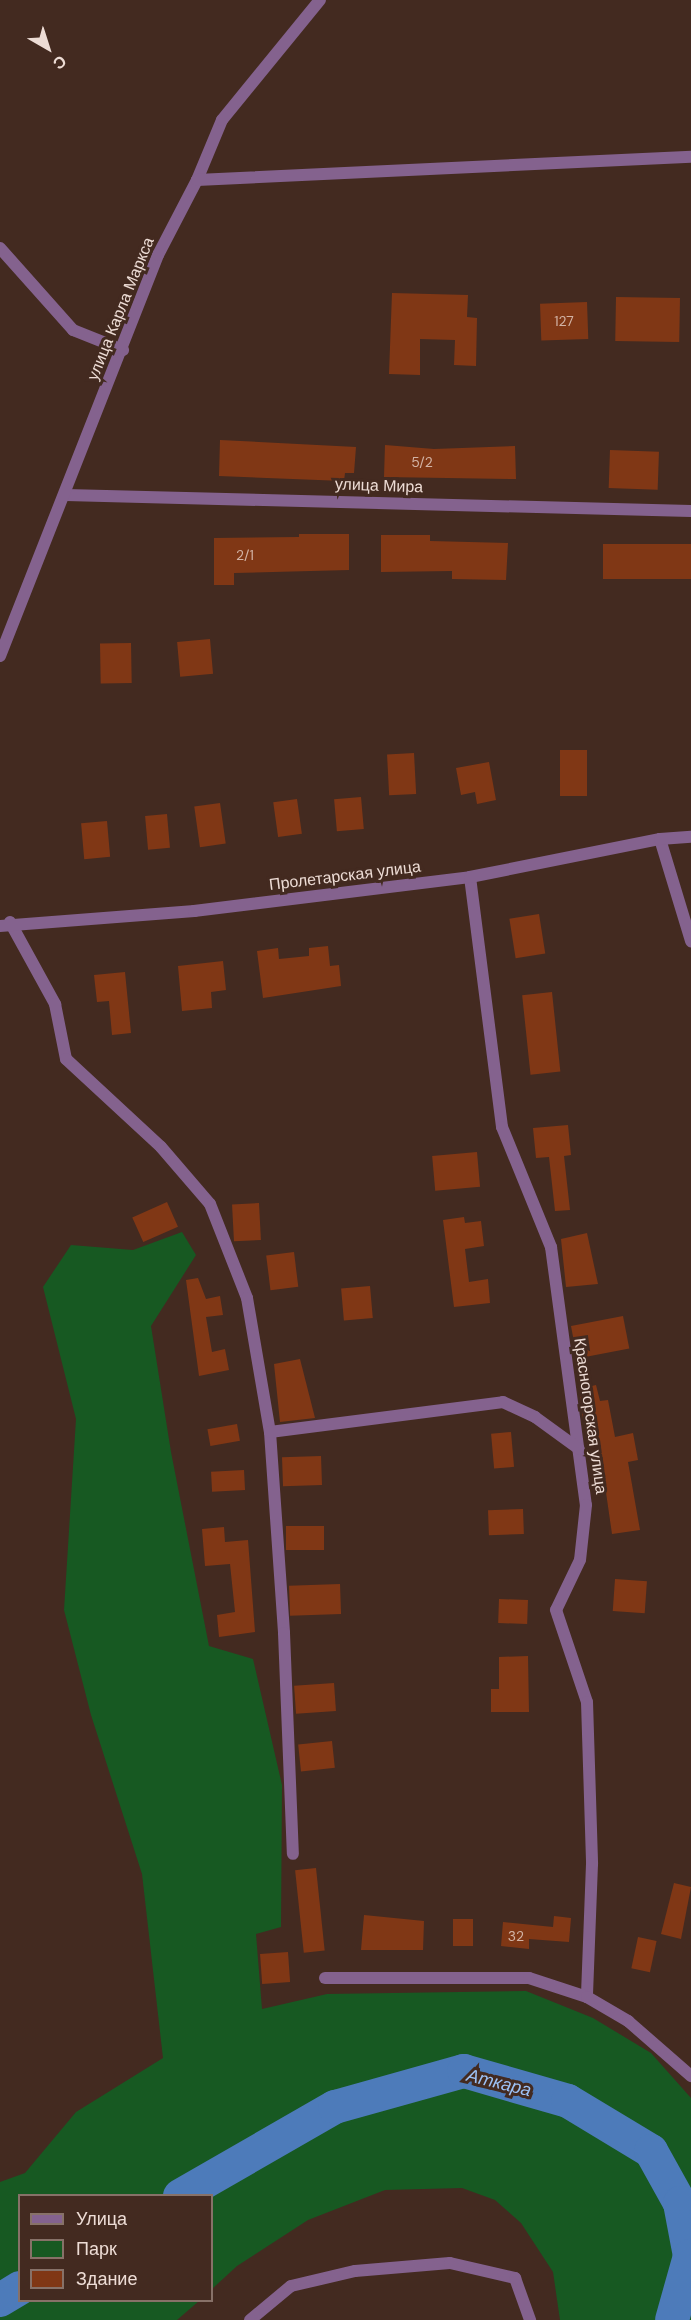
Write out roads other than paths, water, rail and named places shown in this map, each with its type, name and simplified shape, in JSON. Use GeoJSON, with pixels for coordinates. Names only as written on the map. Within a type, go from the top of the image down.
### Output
{"type":"FeatureCollection","features":[{"type":"Feature","properties":{"kind":"street","name":"улица Карла Маркса"},"geometry":{"type":"LineString","coordinates":[[0,656],[66,495],[158,255],[197,180],[222,120],[320,0]]}},
{"type":"Feature","properties":{"kind":"street"},"geometry":{"type":"LineString","coordinates":[[197,180],[691,157]]}},
{"type":"Feature","properties":{"kind":"street"},"geometry":{"type":"LineString","coordinates":[[0,248],[73,330],[123,350]]}},
{"type":"Feature","properties":{"kind":"street","name":"улица Мира"},"geometry":{"type":"LineString","coordinates":[[66,495],[691,511]]}},
{"type":"Feature","properties":{"kind":"street","name":"Пролетарская улица"},"geometry":{"type":"LineString","coordinates":[[5,924],[194,911],[470,877],[660,839],[691,837]]}},
{"type":"Feature","properties":{"kind":"street"},"geometry":{"type":"LineString","coordinates":[[660,839],[691,941]]}},
{"type":"Feature","properties":{"kind":"street","name":"Красногорская улица"},"geometry":{"type":"LineString","coordinates":[[470,877],[502,1127],[551,1247],[586,1505],[580,1560],[556,1610],[587,1702],[592,1864],[587,1997]]}},
{"type":"Feature","properties":{"kind":"street"},"geometry":{"type":"LineString","coordinates":[[5,924],[55,1004],[66,1059],[161,1147],[210,1204],[247,1298],[270,1432],[284,1633],[293,1854]]}},
{"type":"Feature","properties":{"kind":"street"},"geometry":{"type":"LineString","coordinates":[[270,1432],[503,1402],[536,1417],[579,1449]]}},
{"type":"Feature","properties":{"kind":"street"},"geometry":{"type":"LineString","coordinates":[[325,1978],[529,1978],[587,1997],[628,2021],[691,2076]]}},
{"type":"Feature","properties":{"kind":"street"},"geometry":{"type":"LineString","coordinates":[[250,2320],[291,2286],[355,2271],[450,2263],[515,2278],[530,2320]]}},
{"type":"Feature","properties":{"kind":"waterway","name":"Аткара"},"geometry":{"type":"LineString","coordinates":[[183,2194],[335,2107],[464,2071],[568,2101],[651,2151],[680,2203],[690,2256],[672,2320]]}},
{"type":"Feature","properties":{"kind":"waterway","name":"Аткара"},"geometry":{"type":"LineString","coordinates":[[0,2300],[18,2289]]}}]}
